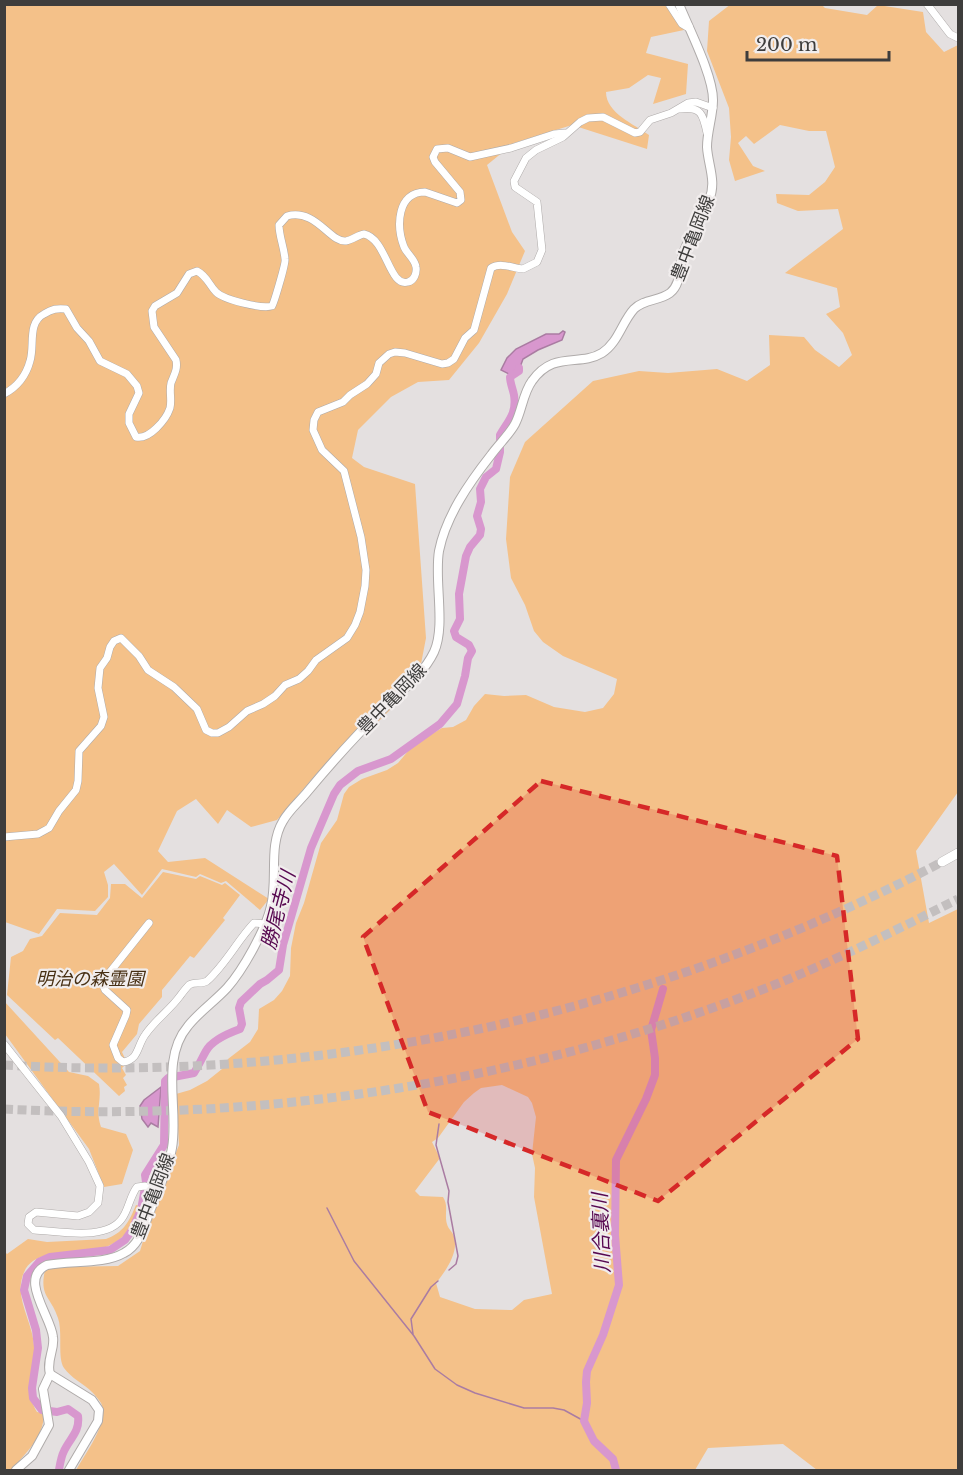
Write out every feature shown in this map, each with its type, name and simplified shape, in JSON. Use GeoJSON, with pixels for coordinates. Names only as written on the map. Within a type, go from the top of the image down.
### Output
{"type":"FeatureCollection","features":[{"type":"Feature","properties":{"kind":"highway"},"geometry":{"type":"LineString","coordinates":[[942,862],[958,853]]}},
{"type":"Feature","properties":{"kind":"main road","name":"豊中亀岡線"},"geometry":{"type":"LineString","coordinates":[[50,1374],[48,1363],[54,1347],[53,1335],[37,1295],[35,1283],[37,1274],[47,1264],[115,1257],[128,1251],[141,1234],[154,1190],[172,1147],[175,1048],[188,1026],[235,977],[266,924],[273,897],[275,847],[283,821],[359,732],[422,670],[432,656],[438,637],[439,551],[445,531],[474,477],[514,425],[531,383],[543,369],[554,363],[599,355],[613,343],[633,309],[641,303],[670,293],[676,285],[682,256],[712,192],[713,184],[708,150],[712,92],[679,4]]}},
{"type":"Feature","properties":{"kind":"main road"},"geometry":{"type":"LineString","coordinates":[[16,1470],[32,1456],[49,1425],[43,1389],[50,1374],[92,1400],[99,1410],[98,1421],[69,1470]]}},
{"type":"Feature","properties":{"kind":"street"},"geometry":{"type":"LineString","coordinates":[[669,4],[682,24],[689,26]]}},
{"type":"Feature","properties":{"kind":"street"},"geometry":{"type":"LineString","coordinates":[[927,4],[950,34],[958,38]]}},
{"type":"Feature","properties":{"kind":"street"},"geometry":{"type":"LineString","coordinates":[[4,837],[38,834],[49,828],[76,790],[79,751],[101,726],[104,717],[98,688],[99,675],[100,668],[114,641],[120,638],[131,647],[148,670],[174,687],[197,709],[206,730],[218,733],[229,727],[247,711],[274,696],[285,684],[299,678],[308,671],[315,660],[347,638],[356,625],[365,586],[366,570],[363,548],[344,471],[322,450],[313,430],[318,412],[343,402],[367,384],[376,374],[379,363],[389,354],[405,353],[442,364],[454,359],[465,338],[474,330],[491,268],[503,265],[523,270],[537,262],[542,250],[537,202],[515,187],[514,181],[526,158],[536,150],[571,132],[580,122],[588,118],[603,117],[634,133],[640,132],[650,120],[688,103],[696,102],[712,108]]}},
{"type":"Feature","properties":{"kind":"street"},"geometry":{"type":"LineString","coordinates":[[676,110],[693,108],[699,111],[708,135]]}},
{"type":"Feature","properties":{"kind":"street"},"geometry":{"type":"LineString","coordinates":[[4,394],[20,383],[29,365],[37,318],[52,309],[66,309],[100,361],[127,374],[137,386],[139,393],[129,414],[129,423],[136,437],[147,437],[170,409],[171,383],[177,366],[177,360],[154,327],[152,312],[155,306],[177,293],[189,274],[197,271],[204,275],[214,290],[225,298],[261,307],[272,306],[275,303],[279,279],[285,264],[279,225],[286,216],[298,214],[320,225],[340,240],[346,241],[364,234],[374,238],[396,279],[408,282],[412,280],[416,268],[404,249],[400,212],[403,205],[408,198],[420,192],[457,203],[461,200],[460,192],[435,162],[433,156],[437,149],[448,148],[470,157],[511,148],[554,134],[571,132]]}},
{"type":"Feature","properties":{"kind":"street"},"geometry":{"type":"LineString","coordinates":[[149,923],[102,982],[105,990],[127,1010],[113,1045],[118,1058],[123,1062],[131,1061],[147,1032],[173,1007],[188,986],[194,983],[203,984],[207,981],[220,968],[244,933],[254,923],[266,924]]}},
{"type":"Feature","properties":{"kind":"street"},"geometry":{"type":"LineString","coordinates":[[4,1044],[61,1116],[89,1162],[99,1186],[98,1203],[89,1212],[78,1216],[36,1212],[29,1217],[28,1224],[34,1230],[96,1234],[112,1228],[122,1219],[134,1191],[140,1186],[154,1190]]}},
{"type":"Feature","properties":{"kind":"highlighted area"},"geometry":{"type":"Polygon","coordinates":[[[541,781],[837,856],[858,1039],[658,1201],[428,1112],[363,937],[541,781]]]}},
{"type":"Feature","properties":{"kind":"green space"},"geometry":{"type":"Polygon","coordinates":[[[664,4],[684,30],[651,37],[646,53],[688,64],[686,94],[653,104],[661,78],[648,75],[629,88],[606,92],[607,99],[616,112],[649,135],[647,149],[572,125],[514,143],[487,165],[512,232],[525,251],[507,294],[479,343],[449,380],[418,382],[391,397],[358,430],[352,458],[364,467],[415,484],[426,638],[421,664],[404,696],[380,720],[317,773],[277,820],[251,827],[227,810],[218,824],[196,799],[177,811],[158,851],[168,862],[205,858],[269,899],[260,910],[226,881],[221,883],[200,874],[196,877],[162,869],[142,895],[114,864],[104,872],[108,885],[108,897],[95,911],[57,909],[39,934],[5,922],[4,5],[664,4]]]}},
{"type":"Feature","properties":{"kind":"green space"},"geometry":{"type":"Polygon","coordinates":[[[731,4],[822,5],[825,8],[867,15],[878,5],[923,12],[926,32],[944,52],[958,45],[958,792],[916,851],[929,923],[958,909],[958,1470],[817,1470],[783,1444],[708,1448],[695,1470],[76,1470],[95,1437],[103,1410],[101,1403],[89,1389],[70,1375],[62,1364],[59,1324],[45,1291],[45,1270],[57,1267],[118,1266],[140,1251],[150,1218],[179,1145],[176,1094],[207,1081],[222,1069],[228,1059],[250,1042],[258,1029],[259,1009],[274,1000],[282,991],[290,976],[291,948],[296,923],[321,843],[337,820],[344,794],[349,787],[362,779],[387,770],[398,763],[409,750],[430,735],[442,728],[453,727],[466,720],[474,706],[485,694],[526,695],[554,707],[585,712],[603,708],[614,694],[617,679],[563,656],[543,642],[534,631],[525,605],[511,578],[506,539],[510,477],[525,442],[593,381],[639,371],[668,373],[717,369],[747,381],[770,365],[769,335],[804,337],[815,350],[839,367],[852,355],[843,333],[826,314],[840,307],[837,288],[785,273],[843,229],[838,209],[798,211],[777,203],[776,194],[809,195],[825,182],[835,167],[826,131],[809,131],[780,125],[754,144],[746,136],[738,143],[753,166],[765,171],[735,181],[729,160],[731,137],[729,108],[707,51],[709,21],[731,4]],[[502,1085],[481,1088],[474,1093],[464,1102],[438,1138],[432,1142],[440,1158],[415,1191],[420,1196],[443,1197],[446,1204],[447,1224],[454,1237],[453,1256],[436,1283],[440,1297],[475,1309],[512,1310],[524,1300],[552,1294],[534,1197],[535,1168],[532,1154],[536,1117],[528,1097],[502,1085]]]}},
{"type":"Feature","properties":{"kind":"green space","name":"明治の森霊園"},"geometry":{"type":"Polygon","coordinates":[[[163,872],[196,879],[200,876],[222,885],[225,883],[240,895],[223,918],[225,920],[194,958],[190,956],[162,990],[162,997],[139,1024],[137,1034],[122,1052],[127,1063],[122,1068],[126,1075],[123,1078],[127,1085],[124,1087],[125,1091],[119,1096],[58,1038],[55,1040],[7,995],[11,957],[23,951],[30,939],[42,936],[60,913],[97,915],[110,898],[111,884],[125,884],[142,898],[163,872]]]}},
{"type":"Feature","properties":{"kind":"green space"},"geometry":{"type":"Polygon","coordinates":[[[4,1001],[69,1072],[88,1076],[99,1084],[101,1127],[126,1134],[133,1150],[122,1184],[104,1187],[89,1149],[5,1034],[4,1001]]]}},
{"type":"Feature","properties":{"kind":"green space"},"geometry":{"type":"Polygon","coordinates":[[[136,1205],[140,1206],[129,1230],[113,1243],[95,1250],[40,1257],[28,1266],[21,1283],[21,1291],[34,1346],[30,1388],[37,1412],[44,1413],[43,1422],[38,1437],[28,1451],[11,1470],[4,1470],[4,1251],[7,1254],[28,1239],[47,1242],[106,1239],[117,1234],[125,1226],[136,1205]]]}},
{"type":"Feature","properties":{"kind":"shaded area"},"geometry":{"type":"Polygon","coordinates":[[[565,332],[562,340],[523,359],[518,373],[511,375],[501,370],[507,358],[516,349],[546,334],[559,334],[565,332]]]}},
{"type":"Feature","properties":{"kind":"shaded area"},"geometry":{"type":"Polygon","coordinates":[[[161,1087],[158,1127],[151,1123],[148,1127],[142,1119],[140,1106],[161,1087]]]}},
{"type":"Feature","properties":{"kind":"waterway","name":"勝尾寺川"},"geometry":{"type":"LineString","coordinates":[[59,1470],[66,1446],[76,1431],[78,1416],[68,1409],[57,1412],[42,1410],[33,1398],[32,1388],[38,1348],[36,1330],[24,1290],[27,1276],[39,1262],[50,1257],[110,1250],[125,1240],[141,1210],[145,1175],[164,1145],[165,1081],[168,1078],[194,1073],[212,1043],[240,1029],[242,1024],[239,1008],[241,1002],[279,970],[283,945],[311,848],[334,794],[340,785],[358,771],[391,759],[440,724],[457,704],[468,658],[472,651],[469,645],[456,637],[454,631],[460,619],[459,594],[466,556],[480,535],[481,529],[477,516],[481,502],[480,489],[486,477],[496,469],[500,452],[500,435],[511,417],[515,402],[510,377],[519,371],[519,368]]}},
{"type":"Feature","properties":{"kind":"waterway","name":"川合裏川"},"geometry":{"type":"LineString","coordinates":[[616,1470],[613,1459],[594,1441],[584,1421],[587,1403],[587,1371],[603,1335],[619,1285],[615,1235],[616,1160],[646,1099],[655,1075],[651,1030],[663,989]]}},
{"type":"Feature","properties":{"kind":"waterway"},"geometry":{"type":"LineString","coordinates":[[439,1124],[436,1145],[449,1191],[448,1202],[458,1256],[456,1264],[449,1270]]}},
{"type":"Feature","properties":{"kind":"waterway"},"geometry":{"type":"LineString","coordinates":[[327,1208],[354,1261],[414,1336],[435,1369],[457,1385],[475,1393],[524,1408],[564,1410],[584,1421]]}},
{"type":"Feature","properties":{"kind":"waterway"},"geometry":{"type":"LineString","coordinates":[[413,1334],[411,1319],[431,1287],[438,1281]]}},
{"type":"Feature","properties":{"kind":"tunnel"},"geometry":{"type":"LineString","coordinates":[[4,1065],[126,1068],[248,1063],[368,1049],[487,1027],[605,998],[720,960],[832,915],[942,862]]}},
{"type":"Feature","properties":{"kind":"tunnel"},"geometry":{"type":"LineString","coordinates":[[4,1109],[103,1112],[201,1109],[299,1101],[396,1089],[492,1071],[587,1047],[681,1019],[774,985],[844,955],[958,899]]}}]}
